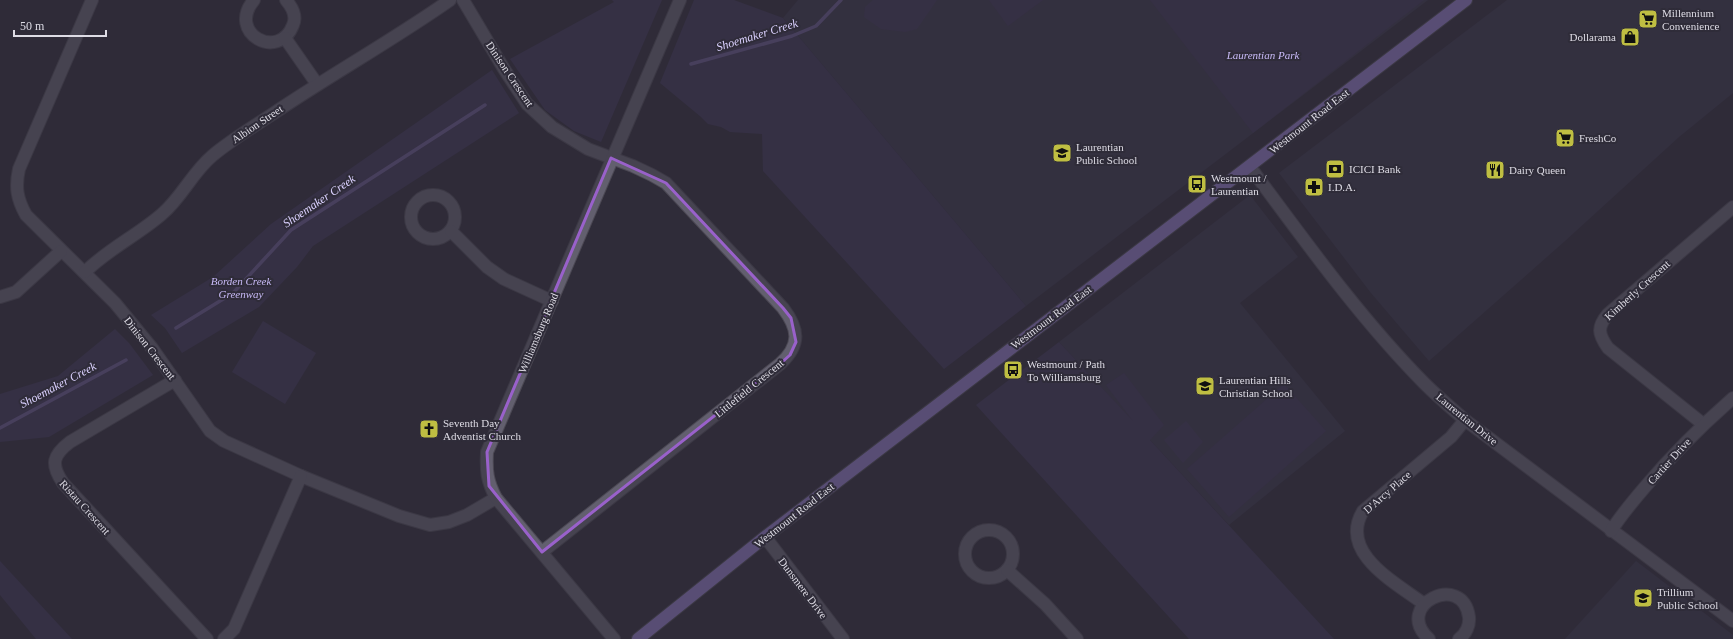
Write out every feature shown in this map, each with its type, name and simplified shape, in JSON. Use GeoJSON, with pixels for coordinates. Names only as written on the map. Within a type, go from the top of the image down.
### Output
{"type":"FeatureCollection","features":[{"type":"Feature","properties":{"kind":"main road","name":"Westmount Road East"},"geometry":{"type":"LineString","coordinates":[[638,639],[764,537],[1250,167],[1466,0]]}},
{"type":"Feature","properties":{"kind":"street","name":"Dinison Crescent"},"geometry":{"type":"LineString","coordinates":[[92,0],[19,169],[16,182],[16,192],[19,203],[26,215],[115,303],[152,348],[210,432],[224,441],[301,476],[399,516],[430,525],[449,522],[467,515],[496,498]]}},
{"type":"Feature","properties":{"kind":"street"},"geometry":{"type":"LineString","coordinates":[[254,0],[248,6],[246,19],[251,34],[257,39],[273,43],[285,38],[291,32],[294,22],[294,14],[291,6],[286,0]]}},
{"type":"Feature","properties":{"kind":"street","name":"Albion Street"},"geometry":{"type":"LineString","coordinates":[[85,272],[99,258],[162,214],[177,199],[195,173],[212,156],[317,84],[450,0]]}},
{"type":"Feature","properties":{"kind":"street","name":"Dinison Crescent"},"geometry":{"type":"LineString","coordinates":[[464,0],[504,69],[527,104],[552,127],[588,149],[611,158]]}},
{"type":"Feature","properties":{"kind":"street","name":"Williamsburg Road"},"geometry":{"type":"LineString","coordinates":[[614,639],[496,498],[489,486],[487,452],[552,301],[611,158],[680,0]]}},
{"type":"Feature","properties":{"kind":"street"},"geometry":{"type":"LineString","coordinates":[[285,38],[317,84]]}},
{"type":"Feature","properties":{"kind":"street","name":"Littlefield Crescent"},"geometry":{"type":"LineString","coordinates":[[542,552],[790,356],[796,342],[795,331],[791,318],[783,308],[666,183],[652,174],[611,158]]}},
{"type":"Feature","properties":{"kind":"street","name":"Laurentian Drive"},"geometry":{"type":"LineString","coordinates":[[1250,167],[1374,328],[1425,384],[1465,420],[1733,621]]}},
{"type":"Feature","properties":{"kind":"street","name":"Kimberly Crescent"},"geometry":{"type":"LineString","coordinates":[[1703,424],[1608,348],[1600,330],[1601,322],[1608,314],[1733,207]]}},
{"type":"Feature","properties":{"kind":"street"},"geometry":{"type":"LineString","coordinates":[[451,231],[487,267],[504,279],[552,301]]}},
{"type":"Feature","properties":{"kind":"street"},"geometry":{"type":"LineString","coordinates":[[0,297],[16,292],[61,251]]}},
{"type":"Feature","properties":{"kind":"street","name":"Ristau Crescent"},"geometry":{"type":"LineString","coordinates":[[175,380],[70,442],[56,455],[55,463],[57,474],[63,483],[207,639]]}},
{"type":"Feature","properties":{"kind":"street","name":"Cartier Drive"},"geometry":{"type":"LineString","coordinates":[[1611,530],[1622,514],[1668,460],[1703,424],[1733,398]]}},
{"type":"Feature","properties":{"kind":"street","name":"D'Arcy Place"},"geometry":{"type":"LineString","coordinates":[[1424,604],[1374,566],[1365,556],[1359,545],[1356,533],[1357,520],[1363,511],[1451,438],[1465,420]]}},
{"type":"Feature","properties":{"kind":"street"},"geometry":{"type":"LineString","coordinates":[[224,639],[234,629],[301,476]]}},
{"type":"Feature","properties":{"kind":"street"},"geometry":{"type":"LineString","coordinates":[[991,529],[1002,533],[1012,545],[1014,553],[1012,563],[1007,570],[998,576],[990,578],[976,574],[968,565],[965,557],[965,550],[968,541],[976,533],[982,530],[991,529]]}},
{"type":"Feature","properties":{"kind":"street","name":"Dunsmere Drive"},"geometry":{"type":"LineString","coordinates":[[764,537],[837,637]]}},
{"type":"Feature","properties":{"kind":"street"},"geometry":{"type":"LineString","coordinates":[[1007,570],[1045,604],[1077,639]]}},
{"type":"Feature","properties":{"kind":"street"},"geometry":{"type":"LineString","coordinates":[[1429,639],[1424,634],[1419,620],[1420,612],[1424,604],[1436,595],[1444,594],[1456,597],[1463,603],[1468,611],[1469,620],[1467,630],[1459,639]]}},
{"type":"Feature","properties":{"kind":"highlighted area"},"geometry":{"type":"Polygon","coordinates":[[[611,158],[666,183],[791,318],[796,342],[790,355],[542,552],[489,486],[487,452],[611,158]]]}},
{"type":"Feature","properties":{"kind":"shaded area","name":"Laurentian Public School"},"geometry":{"type":"Polygon","coordinates":[[[798,0],[1428,0],[1026,306],[783,18],[798,0]]]}},
{"type":"Feature","properties":{"kind":"shaded area"},"geometry":{"type":"Polygon","coordinates":[[[1507,0],[1733,0],[1733,93],[1679,137],[1565,241],[1429,361],[1371,293],[1279,173],[1507,0]]]}},
{"type":"Feature","properties":{"kind":"shaded area","name":"Laurentian Hills Christian School"},"geometry":{"type":"Polygon","coordinates":[[[1250,195],[1298,257],[1240,303],[1345,431],[1229,525],[1059,342],[1250,195]]]}},
{"type":"Feature","properties":{"kind":"shaded area","name":"Trillium Public School"},"geometry":{"type":"Polygon","coordinates":[[[1636,561],[1733,635],[1733,639],[1565,639],[1636,561]]]}},
{"type":"Feature","properties":{"kind":"green space"},"geometry":{"type":"Polygon","coordinates":[[[612,0],[662,0],[601,142],[574,131],[545,110],[510,59],[614,2],[612,0]]]}},
{"type":"Feature","properties":{"kind":"green space"},"geometry":{"type":"Polygon","coordinates":[[[694,0],[734,0],[783,18],[1026,306],[944,369],[763,171],[762,134],[730,132],[721,127],[708,124],[660,83],[694,0]]]}},
{"type":"Feature","properties":{"kind":"green space"},"geometry":{"type":"Polygon","coordinates":[[[873,0],[937,0],[917,29],[905,32],[881,29],[864,17],[865,7],[873,0]]]}},
{"type":"Feature","properties":{"kind":"green space"},"geometry":{"type":"Polygon","coordinates":[[[989,0],[1043,0],[1008,26],[989,0]]]}},
{"type":"Feature","properties":{"kind":"green space","name":"Laurentian Park"},"geometry":{"type":"Polygon","coordinates":[[[1150,0],[1424,0],[1253,133],[1150,0]]]}},
{"type":"Feature","properties":{"kind":"green space","name":"Borden Creek Greenway"},"geometry":{"type":"Polygon","coordinates":[[[492,70],[519,113],[313,246],[297,267],[259,307],[182,353],[165,328],[151,315],[213,277],[271,224],[492,70]]]}},
{"type":"Feature","properties":{"kind":"green space"},"geometry":{"type":"Polygon","coordinates":[[[263,321],[316,353],[285,404],[232,372],[263,321]]]}},
{"type":"Feature","properties":{"kind":"green space"},"geometry":{"type":"Polygon","coordinates":[[[115,329],[129,343],[153,375],[49,437],[0,442],[0,394],[58,376],[115,329]]]}},
{"type":"Feature","properties":{"kind":"green space"},"geometry":{"type":"Polygon","coordinates":[[[1059,342],[1133,421],[1106,385],[1124,373],[1164,425],[1150,440],[1334,639],[1189,639],[976,405],[1059,342]]]}},
{"type":"Feature","properties":{"kind":"green space"},"geometry":{"type":"Polygon","coordinates":[[[1284,384],[1326,431],[1229,517],[1187,469],[1284,384]]]}},
{"type":"Feature","properties":{"kind":"green space"},"geometry":{"type":"Polygon","coordinates":[[[1186,421],[1203,442],[1183,463],[1164,440],[1186,421]]]}},
{"type":"Feature","properties":{"kind":"green space"},"geometry":{"type":"Polygon","coordinates":[[[0,561],[72,639],[36,639],[0,595],[0,561]]]}},
{"type":"Feature","properties":{"kind":"waterway","name":"Shoemaker Creek"},"geometry":{"type":"LineString","coordinates":[[691,64],[792,36],[816,26],[841,0]]}},
{"type":"Feature","properties":{"kind":"waterway","name":"Shoemaker Creek"},"geometry":{"type":"LineString","coordinates":[[176,328],[233,293],[291,230],[485,105]]}},
{"type":"Feature","properties":{"kind":"waterway","name":"Shoemaker Creek"},"geometry":{"type":"LineString","coordinates":[[0,428],[126,360]]}},
{"type":"Feature","properties":{"kind":"place","name":"Millennium Convenience"},"geometry":{"type":"Point","coordinates":[1648,19]}},
{"type":"Feature","properties":{"kind":"place","name":"Dollarama"},"geometry":{"type":"Point","coordinates":[1630,37]}},
{"type":"Feature","properties":{"kind":"place","name":"FreshCo"},"geometry":{"type":"Point","coordinates":[1565,138]}},
{"type":"Feature","properties":{"kind":"place","name":"Laurentian Public School"},"geometry":{"type":"Point","coordinates":[1062,153]}},
{"type":"Feature","properties":{"kind":"place","name":"ICICI Bank"},"geometry":{"type":"Point","coordinates":[1335,169]}},
{"type":"Feature","properties":{"kind":"place","name":"Dairy Queen"},"geometry":{"type":"Point","coordinates":[1495,170]}},
{"type":"Feature","properties":{"kind":"place","name":"Westmount / Laurentian"},"geometry":{"type":"Point","coordinates":[1197,184]}},
{"type":"Feature","properties":{"kind":"place","name":"I.D.A."},"geometry":{"type":"Point","coordinates":[1314,187]}},
{"type":"Feature","properties":{"kind":"place","name":"Westmount / Path To Williamsburg"},"geometry":{"type":"Point","coordinates":[1013,370]}},
{"type":"Feature","properties":{"kind":"place","name":"Laurentian Hills Christian School"},"geometry":{"type":"Point","coordinates":[1205,386]}},
{"type":"Feature","properties":{"kind":"place","name":"Seventh Day Adventist Church"},"geometry":{"type":"Point","coordinates":[429,429]}},
{"type":"Feature","properties":{"kind":"place","name":"Trillium Public School"},"geometry":{"type":"Point","coordinates":[1643,598]}}]}
